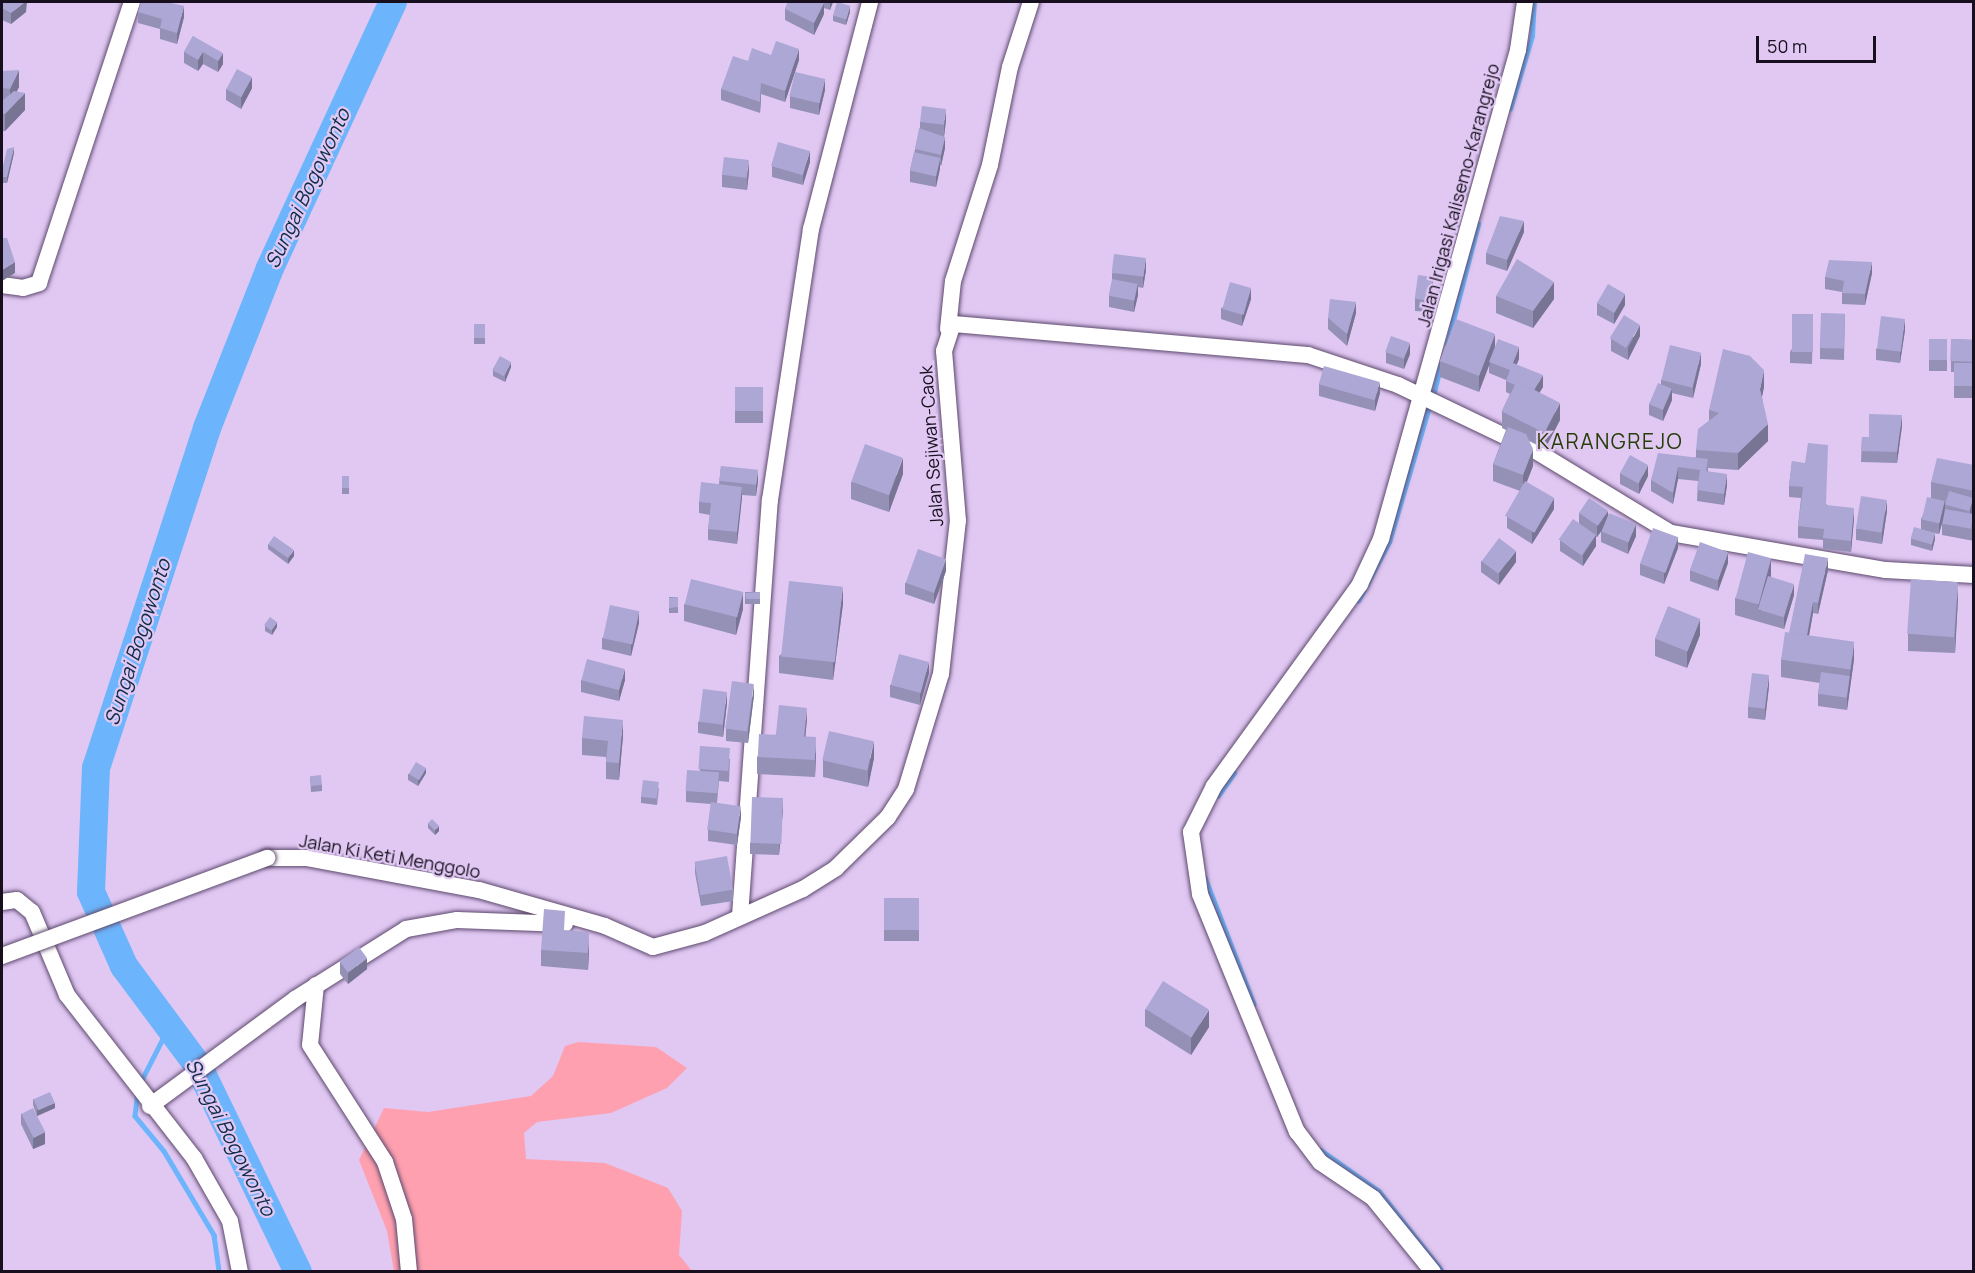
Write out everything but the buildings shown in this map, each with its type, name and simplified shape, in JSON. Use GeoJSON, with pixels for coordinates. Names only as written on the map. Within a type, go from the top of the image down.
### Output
{"type":"FeatureCollection","features":[{"type":"Feature","properties":{"kind":"street"},"geometry":{"type":"LineString","coordinates":[[2,285],[23,288],[39,283],[132,2]]}},
{"type":"Feature","properties":{"kind":"street"},"geometry":{"type":"LineString","coordinates":[[740,916],[772,488],[811,230],[870,2]]}},
{"type":"Feature","properties":{"kind":"street","name":"Jalan Sejiwan-Caok"},"geometry":{"type":"LineString","coordinates":[[605,926],[653,947],[676,944],[803,890],[867,841],[906,789],[920,753],[940,674],[957,549],[956,467],[944,351],[953,281],[990,165],[1010,67],[1031,2]]}},
{"type":"Feature","properties":{"kind":"street","name":"Jalan Irigasi Kalisemo-Karangrejo"},"geometry":{"type":"LineString","coordinates":[[1433,1272],[1373,1198],[1320,1162],[1297,1132],[1200,894],[1191,832],[1214,786],[1360,584],[1381,539],[1425,400],[1518,50],[1525,2]]}},
{"type":"Feature","properties":{"kind":"street"},"geometry":{"type":"LineString","coordinates":[[948,329],[953,324],[990,323],[1280,348],[1347,366],[1536,451],[1671,533],[1886,570],[1974,574]]}},
{"type":"Feature","properties":{"kind":"street","name":"Jalan Ki Keti Menggolo"},"geometry":{"type":"LineString","coordinates":[[2,956],[267,858],[306,858],[480,890],[605,926]]}},
{"type":"Feature","properties":{"kind":"street"},"geometry":{"type":"LineString","coordinates":[[2,903],[17,900],[32,912],[53,971],[129,1081],[152,1102],[194,1158],[230,1221],[240,1272]]}},
{"type":"Feature","properties":{"kind":"street"},"geometry":{"type":"LineString","coordinates":[[152,1102],[284,1011],[316,985],[389,937],[418,925],[457,920],[605,926]]}},
{"type":"Feature","properties":{"kind":"street"},"geometry":{"type":"LineString","coordinates":[[316,985],[310,1045],[384,1162],[404,1219],[409,1272]]}},
{"type":"Feature","properties":{"kind":"shaded area"},"geometry":{"type":"Polygon","coordinates":[[[578,1042],[656,1047],[687,1068],[667,1088],[611,1113],[537,1122],[524,1133],[526,1159],[605,1163],[668,1188],[682,1211],[679,1255],[692,1271],[394,1271],[387,1231],[359,1160],[384,1108],[428,1112],[531,1096],[553,1076],[565,1046],[578,1042]]]}},
{"type":"Feature","properties":{"kind":"waterway","name":"Sungai Bogowonto"},"geometry":{"type":"LineString","coordinates":[[298,1272],[199,1067],[124,966],[91,892],[96,768],[207,428],[270,268],[393,2]]}},
{"type":"Feature","properties":{"kind":"waterway"},"geometry":{"type":"LineString","coordinates":[[1510,109],[1532,36],[1534,2]]}},
{"type":"Feature","properties":{"kind":"waterway"},"geometry":{"type":"LineString","coordinates":[[1447,344],[1478,224]]}},
{"type":"Feature","properties":{"kind":"waterway"},"geometry":{"type":"LineString","coordinates":[[1433,396],[1441,364]]}},
{"type":"Feature","properties":{"kind":"waterway"},"geometry":{"type":"LineString","coordinates":[[1358,601],[1389,542],[1430,404]]}},
{"type":"Feature","properties":{"kind":"waterway"},"geometry":{"type":"LineString","coordinates":[[1218,796],[1234,773]]}},
{"type":"Feature","properties":{"kind":"waterway"},"geometry":{"type":"LineString","coordinates":[[1205,877],[1254,1004]]}},
{"type":"Feature","properties":{"kind":"waterway"},"geometry":{"type":"LineString","coordinates":[[140,1083],[170,1024]]}},
{"type":"Feature","properties":{"kind":"waterway"},"geometry":{"type":"LineString","coordinates":[[138,1091],[135,1116],[164,1151],[214,1235],[219,1272]]}},
{"type":"Feature","properties":{"kind":"waterway"},"geometry":{"type":"LineString","coordinates":[[1321,1150],[1379,1191],[1443,1272]]}},
{"type":"Feature","properties":{"kind":"district","name":"KARANGREJO"},"geometry":{"type":"Point","coordinates":[1610,441]}}]}
